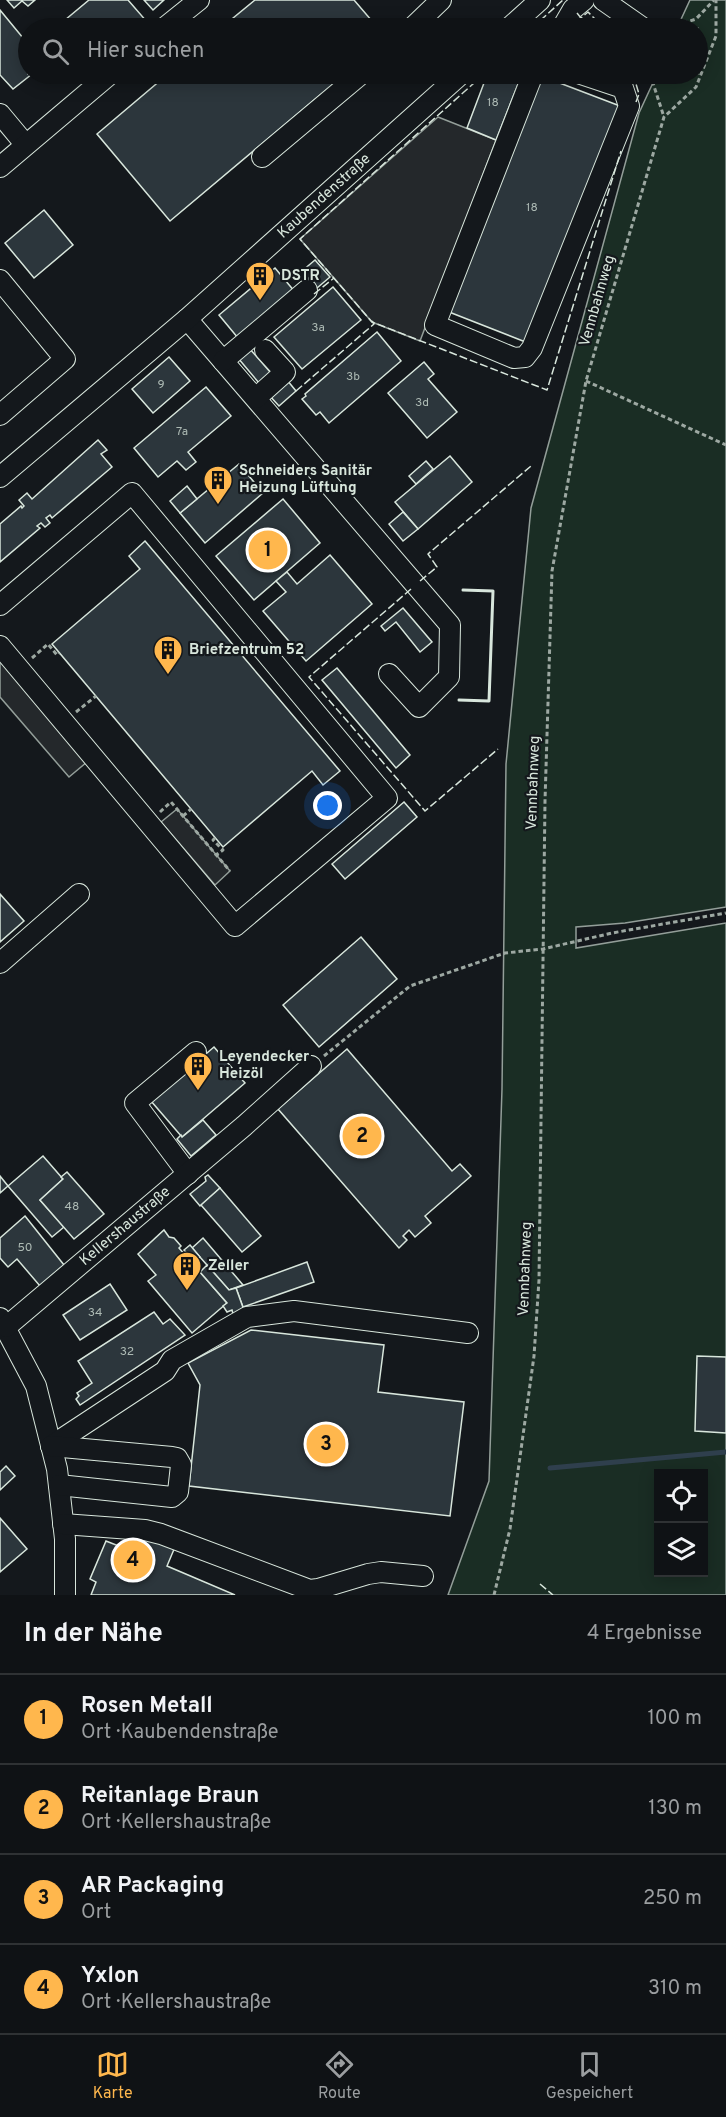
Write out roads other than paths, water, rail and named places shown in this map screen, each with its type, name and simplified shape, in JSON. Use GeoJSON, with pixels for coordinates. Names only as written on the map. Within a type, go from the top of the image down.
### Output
{"type":"FeatureCollection","features":[{"type":"Feature","properties":{"kind":"street"},"geometry":{"type":"LineString","coordinates":[[176,18],[198,0]]}},
{"type":"Feature","properties":{"kind":"street"},"geometry":{"type":"LineString","coordinates":[[422,18],[441,0]]}},
{"type":"Feature","properties":{"kind":"street"},"geometry":{"type":"LineString","coordinates":[[520,18],[540,0]]}},
{"type":"Feature","properties":{"kind":"street"},"geometry":{"type":"LineString","coordinates":[[568,18],[573,9],[584,0]]}},
{"type":"Feature","properties":{"kind":"street"},"geometry":{"type":"LineString","coordinates":[[603,0],[629,18]]}},
{"type":"Feature","properties":{"kind":"street"},"geometry":{"type":"LineString","coordinates":[[0,167],[98,84]]}},
{"type":"Feature","properties":{"kind":"street"},"geometry":{"type":"LineString","coordinates":[[262,157],[349,84]]}},
{"type":"Feature","properties":{"kind":"street","name":"Kaubendenstraße"},"geometry":{"type":"LineString","coordinates":[[0,477],[187,319],[450,84]]}},
{"type":"Feature","properties":{"kind":"street"},"geometry":{"type":"LineString","coordinates":[[529,84],[435,325],[514,358],[525,357],[532,348],[629,106],[623,88],[611,84]]}},
{"type":"Feature","properties":{"kind":"street"},"geometry":{"type":"LineString","coordinates":[[0,114],[25,144]]}},
{"type":"Feature","properties":{"kind":"street"},"geometry":{"type":"LineString","coordinates":[[0,280],[65,359],[0,415]]}},
{"type":"Feature","properties":{"kind":"street"},"geometry":{"type":"LineString","coordinates":[[224,361],[307,290]]}},
{"type":"Feature","properties":{"kind":"street"},"geometry":{"type":"LineString","coordinates":[[187,319],[450,625],[449,677],[418,707],[389,674]]}},
{"type":"Feature","properties":{"kind":"street"},"geometry":{"type":"LineString","coordinates":[[255,398],[285,372],[265,350]]}},
{"type":"Feature","properties":{"kind":"street"},"geometry":{"type":"LineString","coordinates":[[0,605],[132,494],[387,798],[235,926],[0,645]]}},
{"type":"Feature","properties":{"kind":"street"},"geometry":{"type":"LineString","coordinates":[[0,963],[79,894]]}},
{"type":"Feature","properties":{"kind":"street"},"geometry":{"type":"LineString","coordinates":[[188,1174],[135,1102],[196,1052]]}},
{"type":"Feature","properties":{"kind":"street","name":"Kellershaustraße"},"geometry":{"type":"LineString","coordinates":[[65,1595],[63,1524],[59,1485],[51,1446],[36,1386],[3,1323],[188,1174],[311,1066]]}},
{"type":"Feature","properties":{"kind":"street"},"geometry":{"type":"LineString","coordinates":[[51,1446],[165,1371],[172,1360],[247,1317],[294,1311],[468,1333]]}},
{"type":"Feature","properties":{"kind":"street"},"geometry":{"type":"LineString","coordinates":[[51,1446],[172,1457],[177,1458],[182,1465],[178,1492],[172,1497],[59,1485]]}},
{"type":"Feature","properties":{"kind":"street"},"geometry":{"type":"LineString","coordinates":[[63,1524],[145,1530],[160,1534],[310,1590],[375,1573],[423,1576]]}},
{"type":"Feature","properties":{"kind":"waterway"},"geometry":{"type":"LineString","coordinates":[[550,1468],[726,1452]]}},
{"type":"Feature","properties":{"kind":"place","name":"DSTR"},"geometry":{"type":"Point","coordinates":[260,302]}},
{"type":"Feature","properties":{"kind":"place","name":"Schneiders Sanitär Heizung Lüftung"},"geometry":{"type":"Point","coordinates":[218,506]}},
{"type":"Feature","properties":{"kind":"place","name":"Rosen Metall"},"geometry":{"type":"Point","coordinates":[268,550]}},
{"type":"Feature","properties":{"kind":"place","name":"Briefzentrum 52"},"geometry":{"type":"Point","coordinates":[168,676]}},
{"type":"Feature","properties":{"kind":"place","name":"Leyendecker Heizöl"},"geometry":{"type":"Point","coordinates":[198,1092]}},
{"type":"Feature","properties":{"kind":"place","name":"Reitanlage Braun"},"geometry":{"type":"Point","coordinates":[362,1136]}},
{"type":"Feature","properties":{"kind":"place","name":"Zeller"},"geometry":{"type":"Point","coordinates":[187,1292]}},
{"type":"Feature","properties":{"kind":"place","name":"AR Packaging"},"geometry":{"type":"Point","coordinates":[326,1444]}},
{"type":"Feature","properties":{"kind":"place","name":"Yxlon"},"geometry":{"type":"Point","coordinates":[133,1560]}}]}
